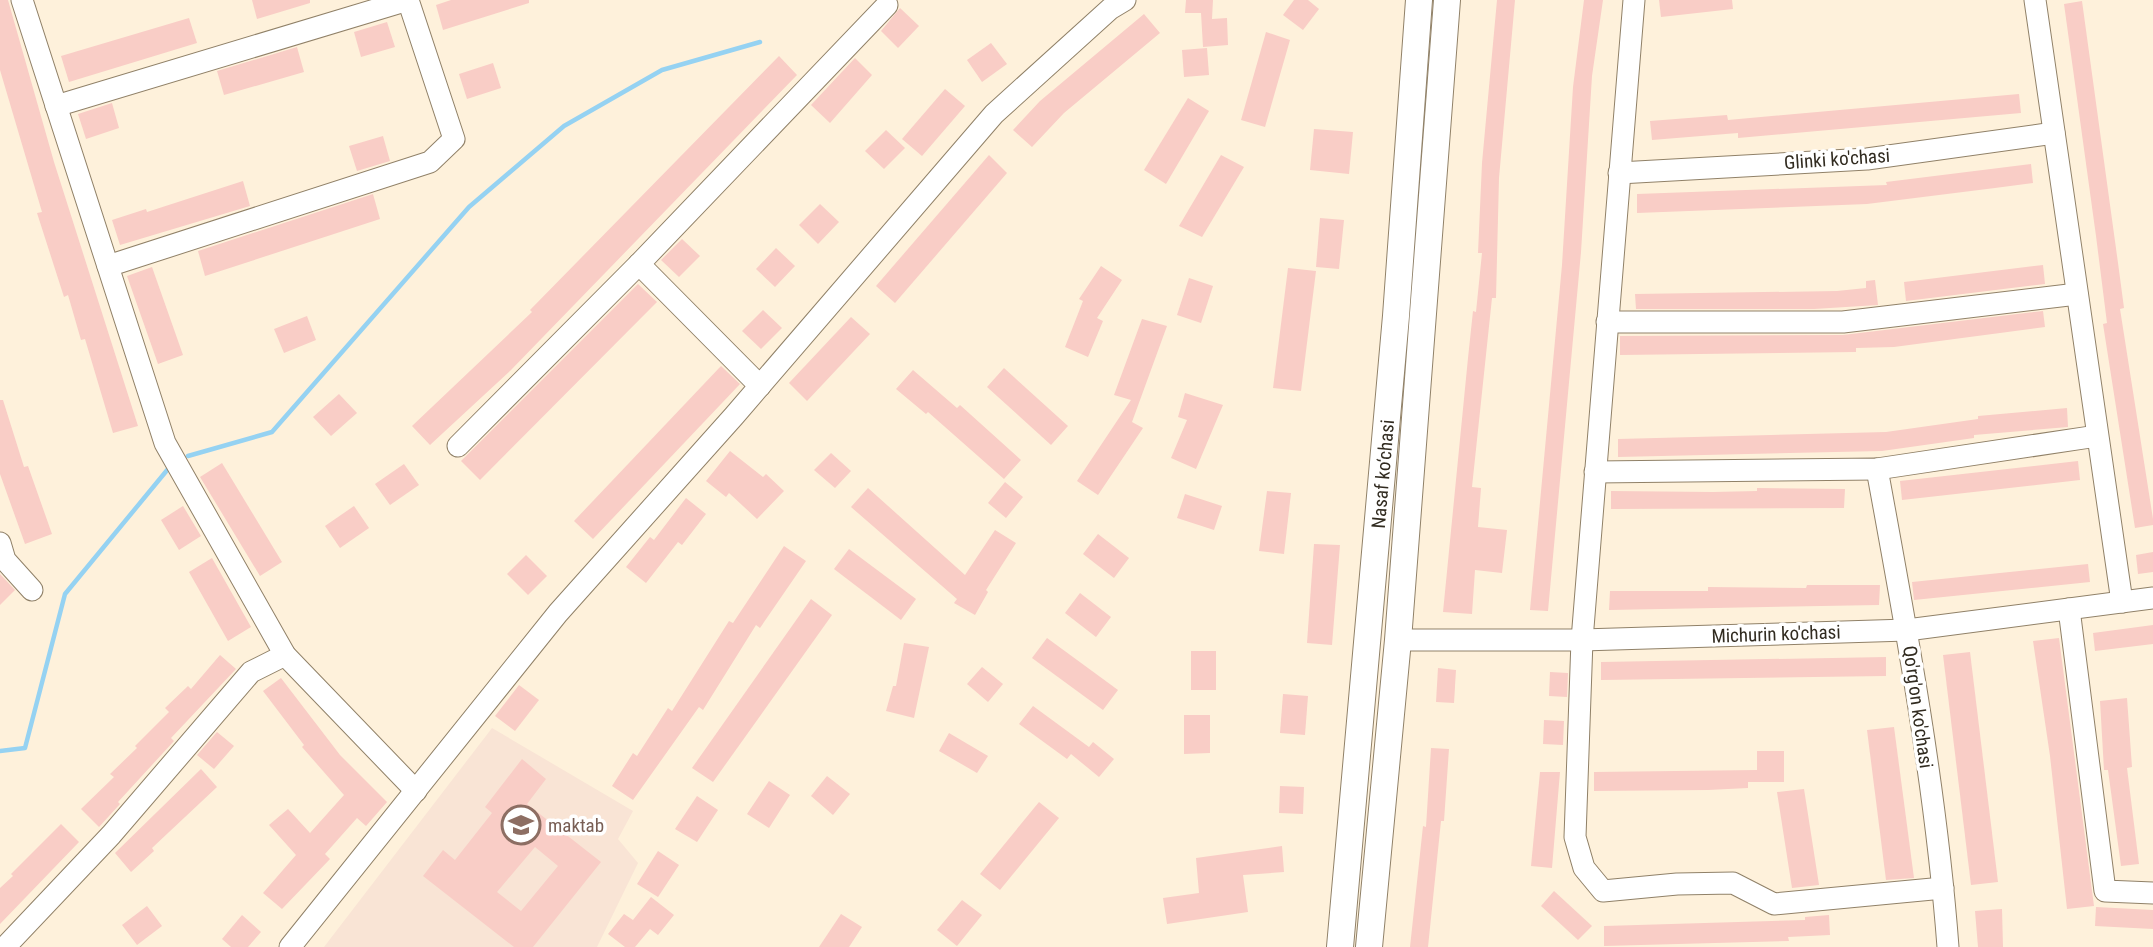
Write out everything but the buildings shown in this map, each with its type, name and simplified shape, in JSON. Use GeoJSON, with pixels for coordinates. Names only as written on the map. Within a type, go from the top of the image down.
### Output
{"type":"FeatureCollection","features":[{"type":"Feature","properties":{"kind":"main road","name":"Nasaf ko‘chasi"},"geometry":{"type":"LineString","coordinates":[[1340,947],[1396,316],[1419,0]]}},
{"type":"Feature","properties":{"kind":"main road","name":"Nasaf ko‘chasi"},"geometry":{"type":"LineString","coordinates":[[1369,947],[1398,640],[1447,0]]}},
{"type":"Feature","properties":{"kind":"street"},"geometry":{"type":"LineString","coordinates":[[22,0],[165,443],[285,655],[416,790]]}},
{"type":"Feature","properties":{"kind":"street"},"geometry":{"type":"LineString","coordinates":[[56,106],[408,0],[454,139],[430,162],[108,267]]}},
{"type":"Feature","properties":{"kind":"street"},"geometry":{"type":"LineString","coordinates":[[290,947],[558,613],[760,386],[995,114],[1110,9],[1125,0]]}},
{"type":"Feature","properties":{"kind":"street"},"geometry":{"type":"LineString","coordinates":[[1634,0],[1581,640],[1575,837],[1584,868],[1603,891],[1677,884],[1733,883],[1774,904],[1943,888]]}},
{"type":"Feature","properties":{"kind":"street"},"geometry":{"type":"LineString","coordinates":[[2035,0],[2122,602]]}},
{"type":"Feature","properties":{"kind":"street"},"geometry":{"type":"LineString","coordinates":[[458,446],[639,264],[887,5]]}},
{"type":"Feature","properties":{"kind":"street","name":"Glinki ko'chasi"},"geometry":{"type":"LineString","coordinates":[[1619,173],[1867,159],[2054,134]]}},
{"type":"Feature","properties":{"kind":"street"},"geometry":{"type":"LineString","coordinates":[[639,264],[760,386]]}},
{"type":"Feature","properties":{"kind":"street"},"geometry":{"type":"LineString","coordinates":[[1607,322],[1843,322],[2077,294]]}},
{"type":"Feature","properties":{"kind":"street"},"geometry":{"type":"LineString","coordinates":[[1595,472],[1877,470],[2097,436]]}},
{"type":"Feature","properties":{"kind":"street","name":"Qo'rg'on ko'chasi"},"geometry":{"type":"LineString","coordinates":[[1877,470],[1907,630],[1943,888],[1948,947]]}},
{"type":"Feature","properties":{"kind":"street"},"geometry":{"type":"LineString","coordinates":[[0,543],[5,560],[32,590]]}},
{"type":"Feature","properties":{"kind":"street","name":"Michurin ko'chasi"},"geometry":{"type":"LineString","coordinates":[[1398,640],[1581,640],[1907,630],[2153,598]]}},
{"type":"Feature","properties":{"kind":"street"},"geometry":{"type":"LineString","coordinates":[[2069,609],[2105,891],[2153,893]]}},
{"type":"Feature","properties":{"kind":"street"},"geometry":{"type":"LineString","coordinates":[[5,947],[111,835],[251,672],[285,655]]}},
{"type":"Feature","properties":{"kind":"shaded area","name":"maktab"},"geometry":{"type":"Polygon","coordinates":[[[492,728],[633,811],[618,839],[638,863],[597,947],[324,947],[492,728]]]}},
{"type":"Feature","properties":{"kind":"waterway"},"geometry":{"type":"LineString","coordinates":[[188,456],[272,432],[469,207],[564,126],[662,70],[760,42]]}},
{"type":"Feature","properties":{"kind":"waterway"},"geometry":{"type":"LineString","coordinates":[[0,751],[25,748],[65,594],[168,469]]}},
{"type":"Feature","properties":{"kind":"place","name":"maktab"},"geometry":{"type":"Point","coordinates":[521,825]}}]}
